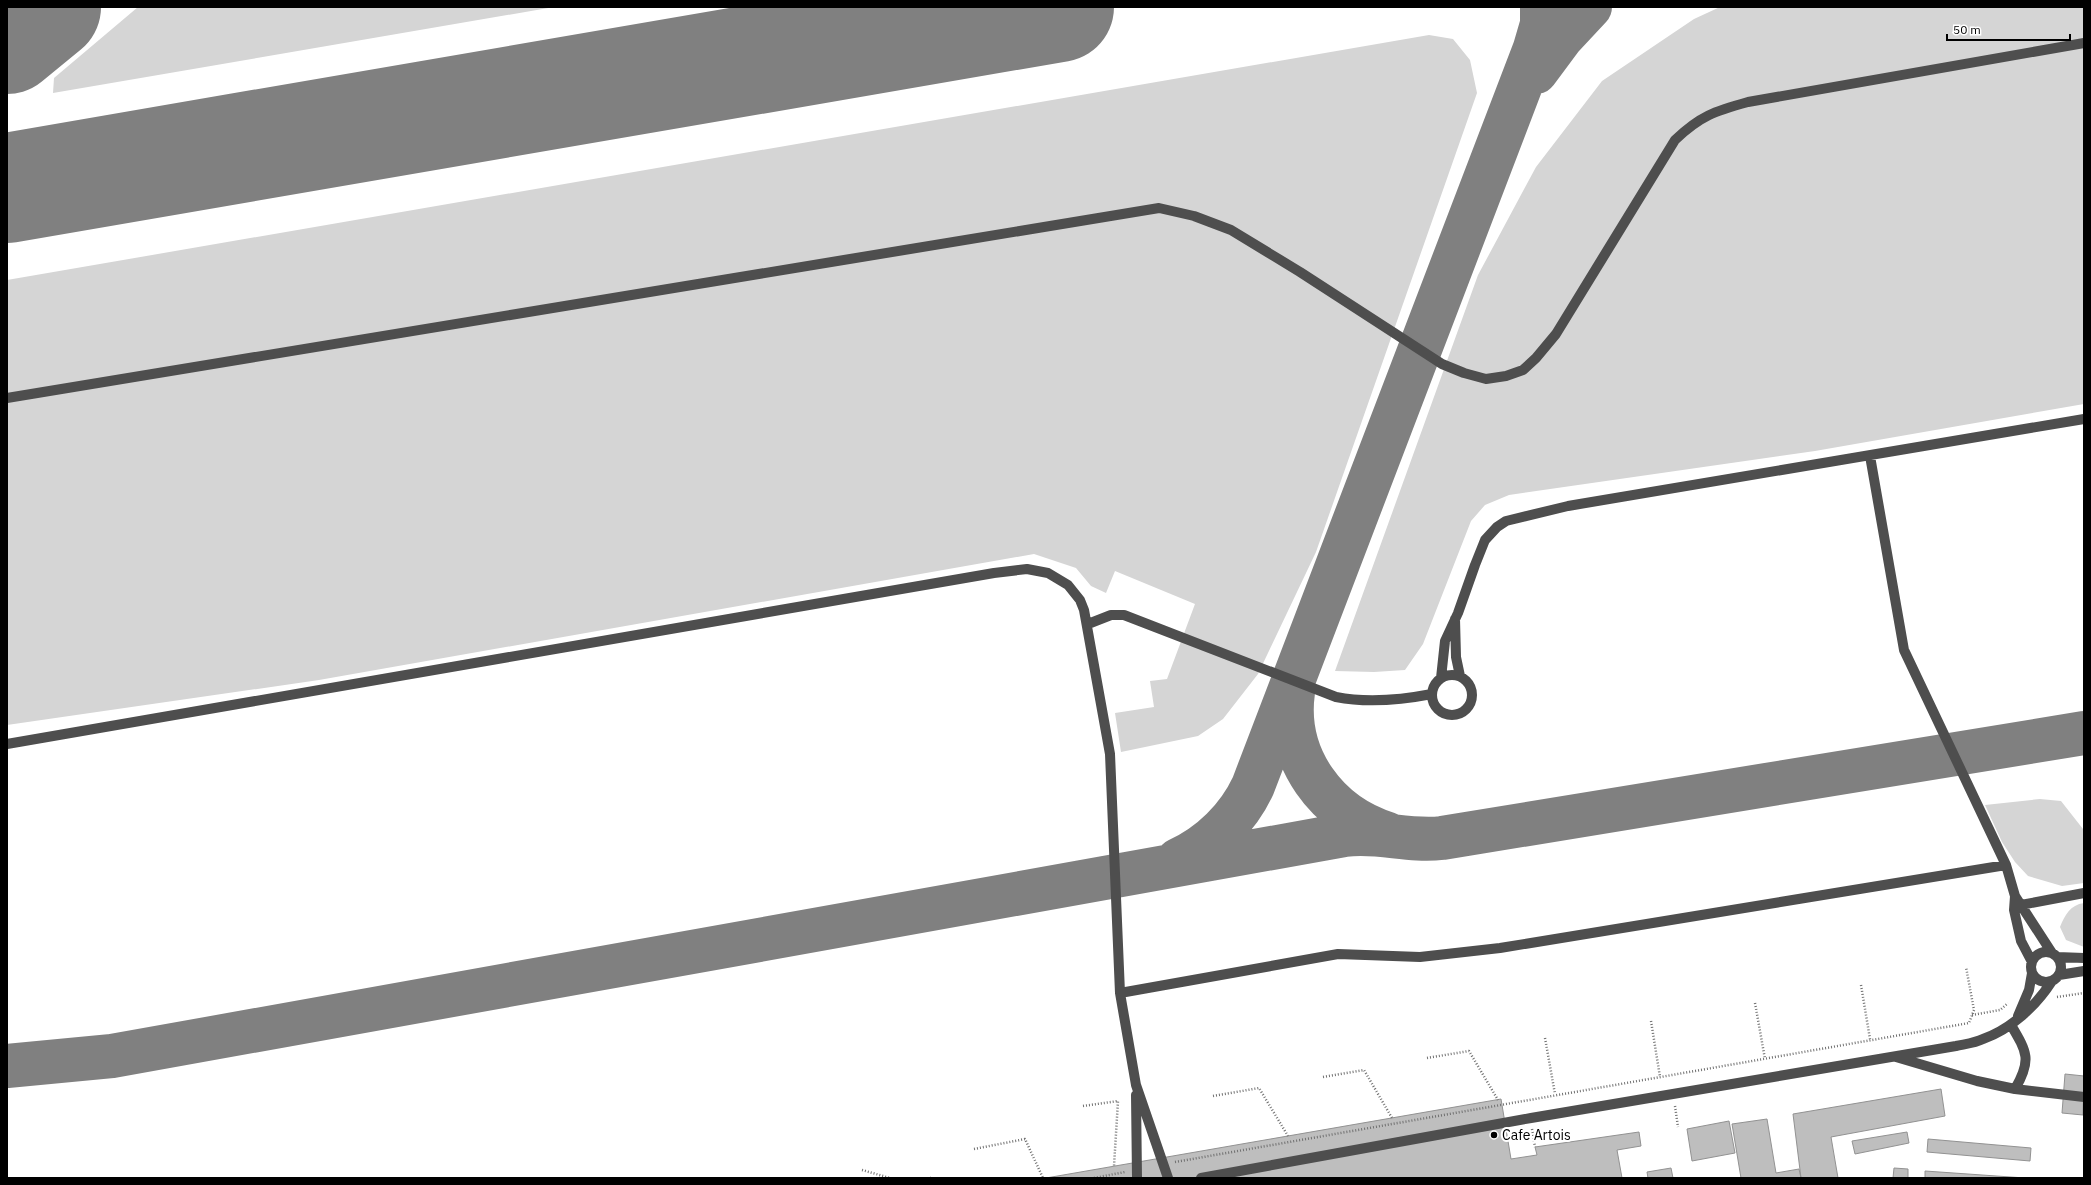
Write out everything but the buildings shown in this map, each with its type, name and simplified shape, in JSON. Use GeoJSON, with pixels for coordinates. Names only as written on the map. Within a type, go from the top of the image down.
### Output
{"type":"FeatureCollection","features":[{"type":"Feature","properties":{"kind":"lane"},"geometry":{"type":"LineString","coordinates":[[7,398],[1159,208],[1194,216],[1231,230],[1300,272],[1442,364],[1486,379],[1506,376],[1523,370],[1536,358],[1556,334],[1675,140],[1692,123],[1715,111],[1748,102],[2084,43]]}},
{"type":"Feature","properties":{"kind":"lane"},"geometry":{"type":"LineString","coordinates":[[1441,678],[1445,641],[1485,540],[1497,527],[1506,521],[1568,506],[2084,419]]}},
{"type":"Feature","properties":{"kind":"lane"},"geometry":{"type":"LineString","coordinates":[[1201,1178],[1538,1117],[1956,1046],[1983,1040],[2014,1022],[2042,997],[2056,978],[2061,967],[2015,896],[2006,864],[1904,650],[1870,456]]}},
{"type":"Feature","properties":{"kind":"lane"},"geometry":{"type":"LineString","coordinates":[[7,744],[1016,570],[1038,570],[1055,576],[1064,582],[1080,600],[1088,624],[1110,754],[1120,993],[1136,1085],[1168,1178]]}},
{"type":"Feature","properties":{"kind":"lane"},"geometry":{"type":"LineString","coordinates":[[1088,624],[1112,615],[1124,615],[1330,695],[1352,700],[1410,698],[1432,694]]}},
{"type":"Feature","properties":{"kind":"lane"},"geometry":{"type":"LineString","coordinates":[[1455,617],[1456,657],[1460,676]]}},
{"type":"Feature","properties":{"kind":"lane"},"geometry":{"type":"LineString","coordinates":[[1453,674],[1460,676],[1470,685],[1473,698],[1466,710],[1453,716],[1447,715],[1436,707],[1432,694],[1436,682],[1441,678],[1453,674]]}},
{"type":"Feature","properties":{"kind":"lane"},"geometry":{"type":"LineString","coordinates":[[1120,993],[1338,954],[1420,957],[1500,948],[2006,864]]}},
{"type":"Feature","properties":{"kind":"lane"},"geometry":{"type":"LineString","coordinates":[[2021,905],[2084,893]]}},
{"type":"Feature","properties":{"kind":"lane"},"geometry":{"type":"LineString","coordinates":[[2015,896],[2014,910],[2021,941],[2032,962],[2032,974],[2026,998],[2014,1022],[2024,1046],[2026,1060],[2024,1072],[2015,1089]]}},
{"type":"Feature","properties":{"kind":"lane"},"geometry":{"type":"LineString","coordinates":[[2032,962],[2040,954],[2084,958]]}},
{"type":"Feature","properties":{"kind":"lane"},"geometry":{"type":"LineString","coordinates":[[2032,974],[2040,982],[2084,971]]}},
{"type":"Feature","properties":{"kind":"lane"},"geometry":{"type":"LineString","coordinates":[[1892,1056],[1977,1081],[2015,1089],[2084,1097]]}},
{"type":"Feature","properties":{"kind":"lane"},"geometry":{"type":"LineString","coordinates":[[1136,1085],[1137,1174]]}},
{"type":"Feature","properties":{"kind":"path"},"geometry":{"type":"LineString","coordinates":[[1163,1164],[1555,1094],[1969,1023],[1974,1010],[1966,967]]}},
{"type":"Feature","properties":{"kind":"path"},"geometry":{"type":"LineString","coordinates":[[1861,985],[1870,1039]]}},
{"type":"Feature","properties":{"kind":"path"},"geometry":{"type":"LineString","coordinates":[[1755,1003],[1765,1059]]}},
{"type":"Feature","properties":{"kind":"path"},"geometry":{"type":"LineString","coordinates":[[1650,1021],[1660,1076]]}},
{"type":"Feature","properties":{"kind":"path"},"geometry":{"type":"LineString","coordinates":[[1545,1038],[1555,1094]]}},
{"type":"Feature","properties":{"kind":"path"},"geometry":{"type":"LineString","coordinates":[[1427,1058],[1469,1051],[1498,1100]]}},
{"type":"Feature","properties":{"kind":"path"},"geometry":{"type":"LineString","coordinates":[[1323,1077],[1364,1070],[1392,1118]]}},
{"type":"Feature","properties":{"kind":"path"},"geometry":{"type":"LineString","coordinates":[[1213,1096],[1259,1088],[1288,1136]]}},
{"type":"Feature","properties":{"kind":"path"},"geometry":{"type":"LineString","coordinates":[[1082,1106],[1118,1100],[1114,1166]]}},
{"type":"Feature","properties":{"kind":"path"},"geometry":{"type":"LineString","coordinates":[[974,1149],[1025,1139],[1043,1178]]}},
{"type":"Feature","properties":{"kind":"path"},"geometry":{"type":"LineString","coordinates":[[862,1170],[890,1178]]}},
{"type":"Feature","properties":{"kind":"path"},"geometry":{"type":"LineString","coordinates":[[1094,1178],[1137,1174]]}},
{"type":"Feature","properties":{"kind":"shaded area"},"geometry":{"type":"Polygon","coordinates":[[[138,7],[554,7],[53,93],[54,78],[138,7]]]}},
{"type":"Feature","properties":{"kind":"shaded area"},"geometry":{"type":"Polygon","coordinates":[[[1720,7],[2084,7],[2084,404],[1815,451],[1509,495],[1485,505],[1471,521],[1423,644],[1405,670],[1374,672],[1335,671],[1478,275],[1536,167],[1602,81],[1694,19],[1720,7]]]}},
{"type":"Feature","properties":{"kind":"shaded area"},"geometry":{"type":"Polygon","coordinates":[[[1429,35],[1453,39],[1470,60],[1477,93],[1316,552],[1258,674],[1223,719],[1198,736],[1121,752],[1115,713],[1154,707],[1150,681],[1167,679],[1195,604],[1115,571],[1106,593],[1091,586],[1076,568],[1034,554],[319,680],[7,725],[7,280],[1429,35]]]}},
{"type":"Feature","properties":{"kind":"shaded area"},"geometry":{"type":"Polygon","coordinates":[[[2040,799],[2061,801],[2083,829],[2084,883],[2062,886],[2028,876],[2015,862],[2002,842],[1985,805],[2040,799]]]}},
{"type":"Feature","properties":{"kind":"shaded area"},"geometry":{"type":"Polygon","coordinates":[[[2084,903],[2084,947],[2066,940],[2060,927],[2064,918],[2072,908],[2084,903]]]}},
{"type":"Feature","properties":{"kind":"taxiway"},"geometry":{"type":"LineString","coordinates":[[1178,860],[1202,847],[1222,829],[1240,809],[1253,786],[1535,48],[1542,24],[1542,7]]}},
{"type":"Feature","properties":{"kind":"taxiway"},"geometry":{"type":"LineString","coordinates":[[1536,72],[1562,37],[1590,7]]}},
{"type":"Feature","properties":{"kind":"taxiway"},"geometry":{"type":"LineString","coordinates":[[1293,692],[1292,716],[1295,739],[1303,761],[1314,781],[1329,798],[1346,813],[1366,825],[1388,834]]}},
{"type":"Feature","properties":{"kind":"taxiway"},"geometry":{"type":"LineString","coordinates":[[7,1066],[112,1056],[1344,835],[1369,834],[1417,839],[1442,838],[2084,733]]}},
{"type":"Feature","properties":{"kind":"runway"},"geometry":{"type":"LineString","coordinates":[[7,39],[46,7]]}},
{"type":"Feature","properties":{"kind":"runway"},"geometry":{"type":"LineString","coordinates":[[7,188],[1059,7]]}},
{"type":"Feature","properties":{"kind":"place","name":"Cafe Artois"},"geometry":{"type":"Point","coordinates":[1494,1135]}}]}
